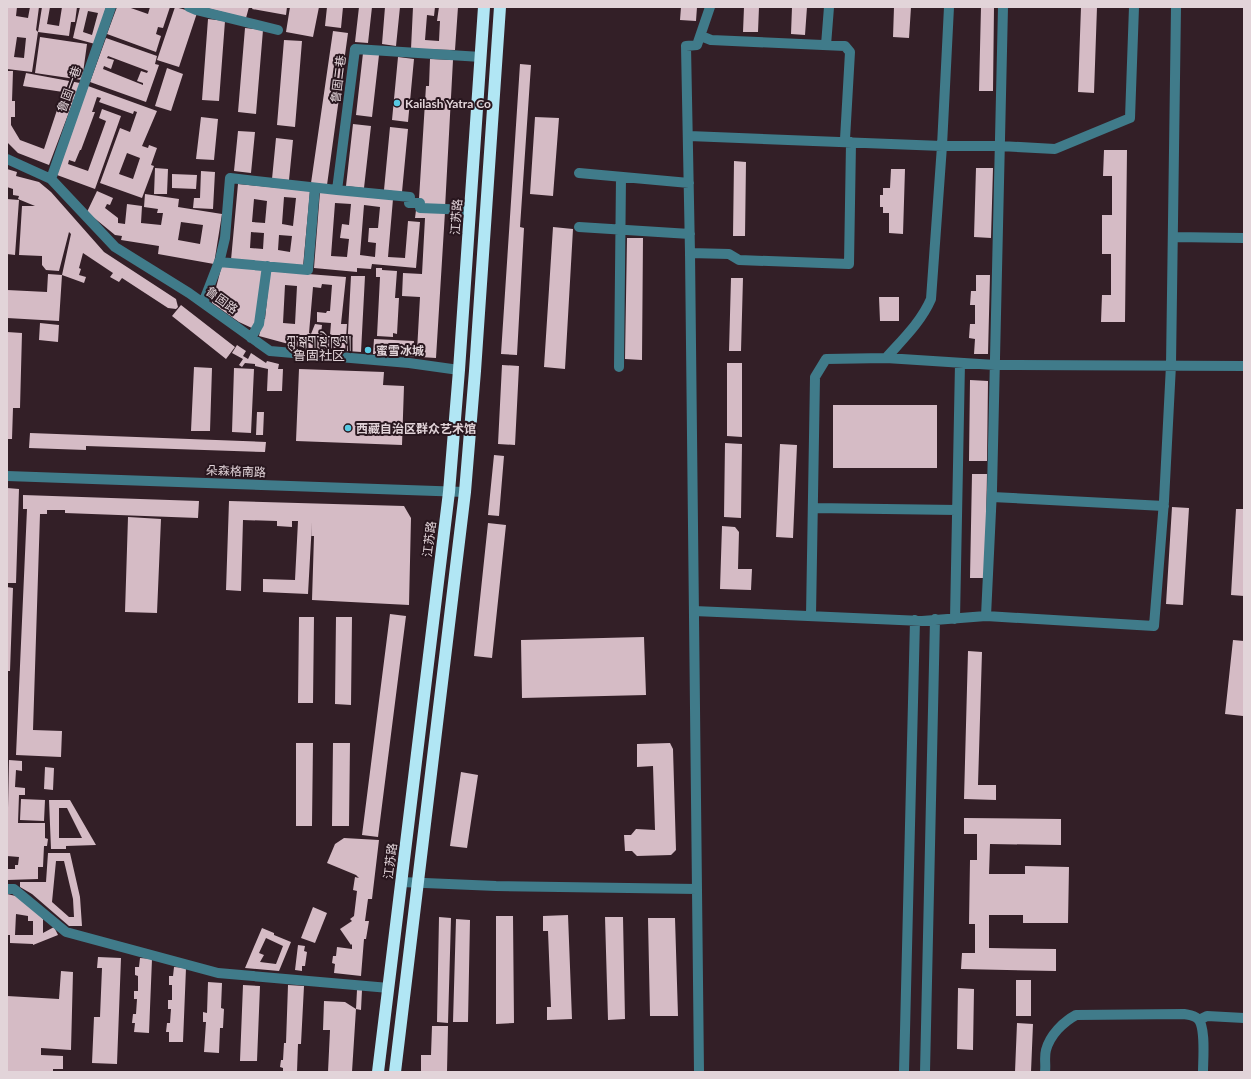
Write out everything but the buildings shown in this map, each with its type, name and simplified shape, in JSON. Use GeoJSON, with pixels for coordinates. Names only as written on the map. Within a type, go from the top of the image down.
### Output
{"type":"FeatureCollection","features":[{"type":"Feature","properties":{"kind":"highway","name":"江苏路"},"geometry":{"type":"LineString","coordinates":[[378,1072],[449,492],[460,370],[484,7]]}},
{"type":"Feature","properties":{"kind":"highway"},"geometry":{"type":"LineString","coordinates":[[395,1072],[465,492],[475,371],[500,7]]}},
{"type":"Feature","properties":{"kind":"street","name":"鲁固一巷"},"geometry":{"type":"LineString","coordinates":[[51,179],[111,7]]}},
{"type":"Feature","properties":{"kind":"street"},"geometry":{"type":"LineString","coordinates":[[189,7],[278,30]]}},
{"type":"Feature","properties":{"kind":"street"},"geometry":{"type":"LineString","coordinates":[[699,1072],[689,136],[686,46],[697,45],[702,36],[710,7]]}},
{"type":"Feature","properties":{"kind":"street"},"geometry":{"type":"LineString","coordinates":[[826,45],[829,7]]}},
{"type":"Feature","properties":{"kind":"street"},"geometry":{"type":"LineString","coordinates":[[886,358],[926,312],[931,299],[942,146],[948,7]]}},
{"type":"Feature","properties":{"kind":"street"},"geometry":{"type":"LineString","coordinates":[[986,616],[992,497],[1002,7]]}},
{"type":"Feature","properties":{"kind":"street"},"geometry":{"type":"LineString","coordinates":[[689,136],[851,143],[1000,146],[1055,149],[1130,118],[1134,7]]}},
{"type":"Feature","properties":{"kind":"street"},"geometry":{"type":"LineString","coordinates":[[694,611],[915,620],[955,619],[986,616],[1154,626],[1164,506],[1171,365],[1176,7]]}},
{"type":"Feature","properties":{"kind":"street"},"geometry":{"type":"LineString","coordinates":[[702,36],[710,40],[845,46],[850,52],[845,139],[851,143]]}},
{"type":"Feature","properties":{"kind":"street","name":"鲁固二巷"},"geometry":{"type":"LineString","coordinates":[[337,190],[355,49],[481,57]]}},
{"type":"Feature","properties":{"kind":"street"},"geometry":{"type":"LineString","coordinates":[[690,253],[729,254],[738,260],[849,264],[851,143]]}},
{"type":"Feature","properties":{"kind":"street","name":"鲁固路"},"geometry":{"type":"LineString","coordinates":[[7,159],[51,179],[115,247],[203,303],[270,351],[409,363],[460,370]]}},
{"type":"Feature","properties":{"kind":"street"},"geometry":{"type":"LineString","coordinates":[[579,173],[689,183]]}},
{"type":"Feature","properties":{"kind":"street"},"geometry":{"type":"LineString","coordinates":[[619,367],[621,177]]}},
{"type":"Feature","properties":{"kind":"street"},"geometry":{"type":"LineString","coordinates":[[203,303],[219,262],[225,238],[230,178],[314,191],[337,190],[410,197],[409,203],[420,203],[420,208],[470,210]]}},
{"type":"Feature","properties":{"kind":"street"},"geometry":{"type":"LineString","coordinates":[[219,262],[308,270],[314,191]]}},
{"type":"Feature","properties":{"kind":"street"},"geometry":{"type":"LineString","coordinates":[[579,227],[690,234]]}},
{"type":"Feature","properties":{"kind":"street"},"geometry":{"type":"LineString","coordinates":[[1173,237],[1244,238]]}},
{"type":"Feature","properties":{"kind":"street"},"geometry":{"type":"LineString","coordinates":[[251,338],[259,324],[267,266]]}},
{"type":"Feature","properties":{"kind":"street"},"geometry":{"type":"LineString","coordinates":[[811,616],[815,377],[826,359],[886,358],[995,365],[1244,366]]}},
{"type":"Feature","properties":{"kind":"street"},"geometry":{"type":"LineString","coordinates":[[955,619],[960,363]]}},
{"type":"Feature","properties":{"kind":"street","name":"朵森格南路"},"geometry":{"type":"LineString","coordinates":[[7,476],[465,492]]}},
{"type":"Feature","properties":{"kind":"street"},"geometry":{"type":"LineString","coordinates":[[992,497],[1164,506]]}},
{"type":"Feature","properties":{"kind":"street"},"geometry":{"type":"LineString","coordinates":[[813,508],[957,510]]}},
{"type":"Feature","properties":{"kind":"street"},"geometry":{"type":"LineString","coordinates":[[925,1072],[935,619]]}},
{"type":"Feature","properties":{"kind":"street"},"geometry":{"type":"LineString","coordinates":[[904,1072],[915,620]]}},
{"type":"Feature","properties":{"kind":"street"},"geometry":{"type":"LineString","coordinates":[[401,882],[496,886],[697,889]]}},
{"type":"Feature","properties":{"kind":"street"},"geometry":{"type":"LineString","coordinates":[[7,889],[14,889],[66,932],[218,973],[389,988]]}},
{"type":"Feature","properties":{"kind":"street"},"geometry":{"type":"LineString","coordinates":[[1045,1072],[1046,1050],[1056,1031],[1066,1021],[1076,1015],[1184,1014],[1193,1016],[1199,1020],[1203,1033],[1203,1072]]}},
{"type":"Feature","properties":{"kind":"street"},"geometry":{"type":"LineString","coordinates":[[1199,1020],[1208,1016],[1244,1018]]}},
{"type":"Feature","properties":{"kind":"place","name":"Kailash Yatra Co"},"geometry":{"type":"Point","coordinates":[397,103]}},
{"type":"Feature","properties":{"kind":"place","name":"蜜雪冰城"},"geometry":{"type":"Point","coordinates":[368,350]}},
{"type":"Feature","properties":{"kind":"place","name":"西藏自治区群众艺术馆"},"geometry":{"type":"Point","coordinates":[348,428]}},
{"type":"Feature","properties":{"kind":"district","name":"ཀླུ་སྒུག་སྡེ་ཁུལ། 鲁固社区"},"geometry":{"type":"Point","coordinates":[319,348]}}]}
